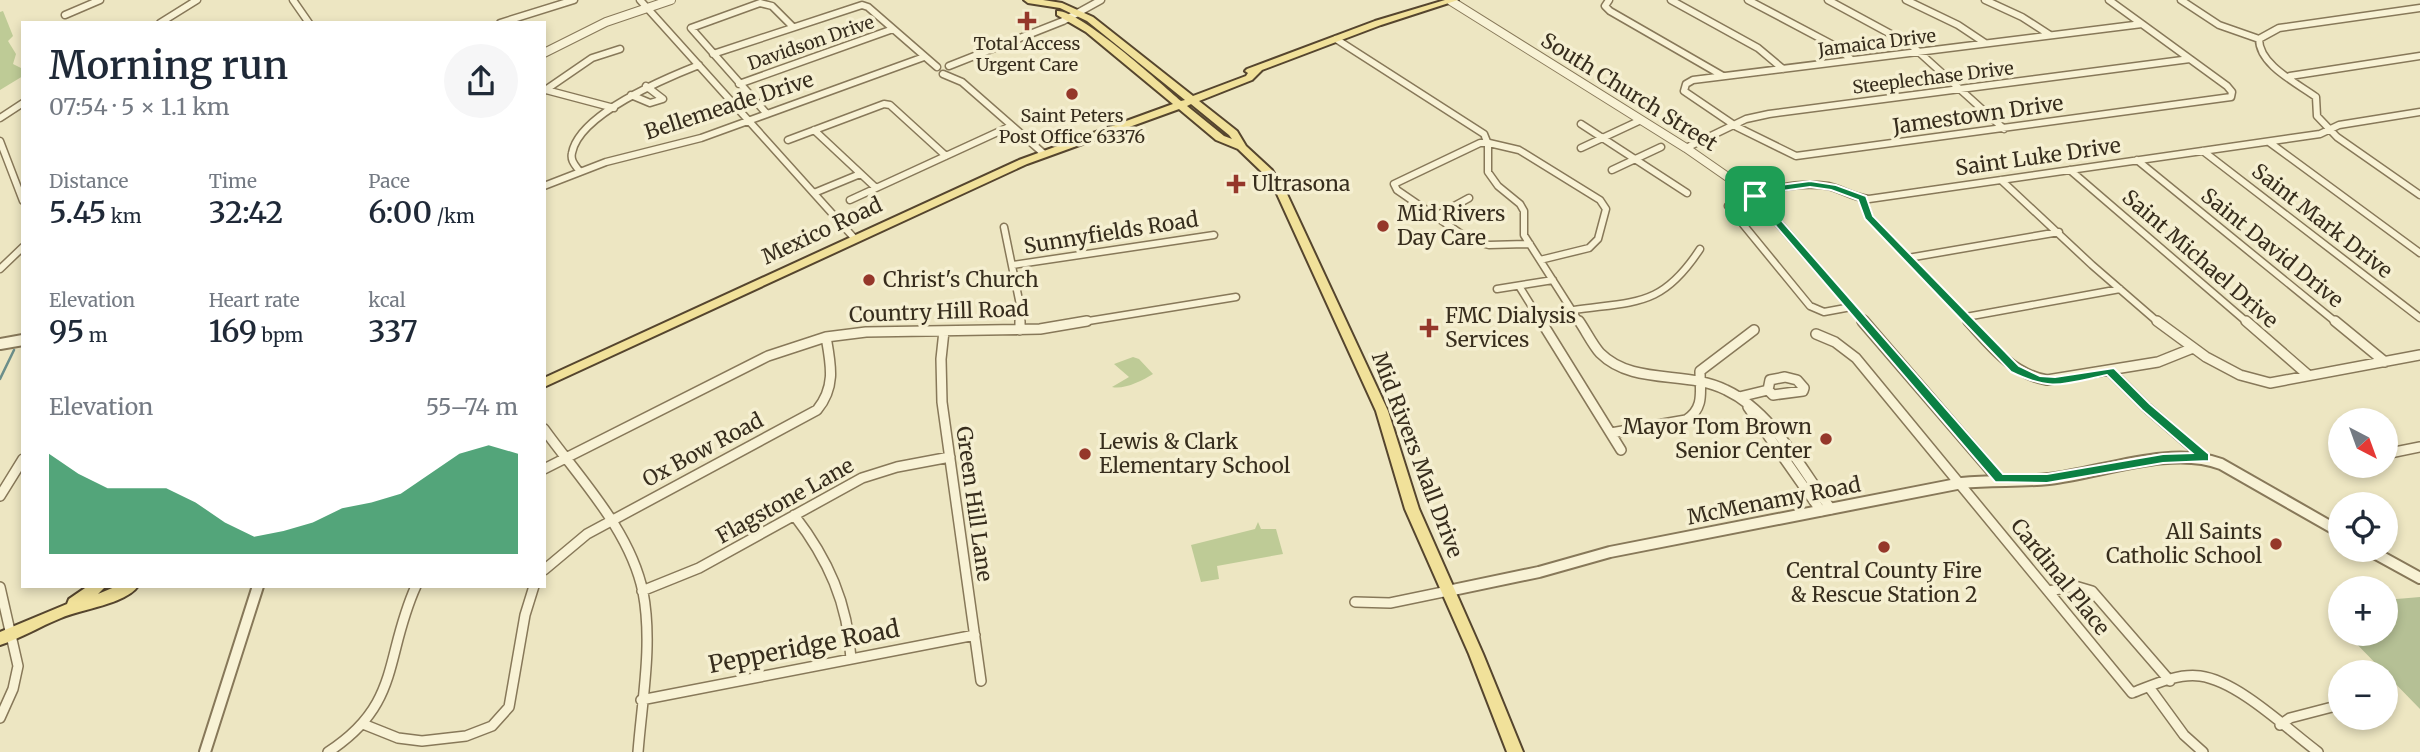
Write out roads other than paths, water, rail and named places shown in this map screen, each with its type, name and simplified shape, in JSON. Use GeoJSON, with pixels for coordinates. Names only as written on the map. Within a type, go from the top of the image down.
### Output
{"type":"FeatureCollection","features":[{"type":"Feature","properties":{"kind":"main road","name":"Mid Rivers Mall Drive"},"geometry":{"type":"LineString","coordinates":[[1028,0],[1074,15],[1089,30],[1182,100],[1233,133],[1242,148],[1275,183],[1382,411],[1412,509],[1515,752]]}},
{"type":"Feature","properties":{"kind":"main road","name":"Mexico Road"},"geometry":{"type":"LineString","coordinates":[[546,382],[1043,153],[1121,125],[1137,122],[1182,100],[1249,78],[1258,70],[1378,23],[1452,0]]}},
{"type":"Feature","properties":{"kind":"main road"},"geometry":{"type":"LineString","coordinates":[[6,636],[58,612],[96,588]]}},
{"type":"Feature","properties":{"kind":"main road"},"geometry":{"type":"LineString","coordinates":[[58,612],[108,597],[127,588]]}},
{"type":"Feature","properties":{"kind":"street"},"geometry":{"type":"LineString","coordinates":[[65,15],[100,0]]}},
{"type":"Feature","properties":{"kind":"street"},"geometry":{"type":"LineString","coordinates":[[163,21],[197,0]]}},
{"type":"Feature","properties":{"kind":"street"},"geometry":{"type":"LineString","coordinates":[[293,0],[308,21]]}},
{"type":"Feature","properties":{"kind":"street"},"geometry":{"type":"LineString","coordinates":[[507,21],[574,0]]}},
{"type":"Feature","properties":{"kind":"street"},"geometry":{"type":"LineString","coordinates":[[640,0],[855,239]]}},
{"type":"Feature","properties":{"kind":"street"},"geometry":{"type":"LineString","coordinates":[[546,52],[585,31],[671,0]]}},
{"type":"Feature","properties":{"kind":"street"},"geometry":{"type":"LineString","coordinates":[[713,54],[862,5],[937,67],[950,67],[1074,15],[1101,0]]}},
{"type":"Feature","properties":{"kind":"street","name":"South Church Street"},"geometry":{"type":"LineString","coordinates":[[1452,0],[1686,148],[1755,196],[1999,479]]}},
{"type":"Feature","properties":{"kind":"street"},"geometry":{"type":"LineString","coordinates":[[1671,0],[1758,48],[1783,69]]}},
{"type":"Feature","properties":{"kind":"street"},"geometry":{"type":"LineString","coordinates":[[1748,0],[1833,45],[1852,60]]}},
{"type":"Feature","properties":{"kind":"street"},"geometry":{"type":"LineString","coordinates":[[1828,0],[1904,40],[2004,129]]}},
{"type":"Feature","properties":{"kind":"street"},"geometry":{"type":"LineString","coordinates":[[1906,0],[1958,25],[1985,43]]}},
{"type":"Feature","properties":{"kind":"street"},"geometry":{"type":"LineString","coordinates":[[1984,0],[2050,35]]}},
{"type":"Feature","properties":{"kind":"street"},"geometry":{"type":"LineString","coordinates":[[2109,0],[2190,59]]}},
{"type":"Feature","properties":{"kind":"street"},"geometry":{"type":"LineString","coordinates":[[2181,0],[2219,25],[2259,40]]}},
{"type":"Feature","properties":{"kind":"street"},"geometry":{"type":"LineString","coordinates":[[1607,1],[1610,11],[1723,76]]}},
{"type":"Feature","properties":{"kind":"street"},"geometry":{"type":"LineString","coordinates":[[767,114],[699,41],[691,28],[695,24],[760,3],[772,6],[793,27]]}},
{"type":"Feature","properties":{"kind":"street"},"geometry":{"type":"LineString","coordinates":[[2420,8],[2279,29],[2264,34],[2259,40],[2259,49],[2267,60],[2316,97],[2317,116],[2329,129],[2420,195]]}},
{"type":"Feature","properties":{"kind":"street","name":"Jamaica Drive"},"geometry":{"type":"LineString","coordinates":[[1735,124],[1684,91],[1683,87],[1689,82],[1723,76],[2142,24]]}},
{"type":"Feature","properties":{"kind":"street","name":"Davidson Drive"},"geometry":{"type":"LineString","coordinates":[[739,83],[893,29]]}},
{"type":"Feature","properties":{"kind":"street"},"geometry":{"type":"LineString","coordinates":[[1336,39],[1477,128],[1489,143],[1489,173],[1497,186],[1520,204],[1524,211],[1524,235],[1599,352],[1616,366],[1640,374],[1700,382],[1725,389],[1739,397],[1826,510]]}},
{"type":"Feature","properties":{"kind":"street"},"geometry":{"type":"LineString","coordinates":[[682,46],[699,41]]}},
{"type":"Feature","properties":{"kind":"street"},"geometry":{"type":"LineString","coordinates":[[546,90],[592,58],[620,49]]}},
{"type":"Feature","properties":{"kind":"street"},"geometry":{"type":"LineString","coordinates":[[2290,76],[2420,56]]}},
{"type":"Feature","properties":{"kind":"street","name":"Bellemeade Drive"},"geometry":{"type":"LineString","coordinates":[[546,185],[580,172],[701,138],[924,57]]}},
{"type":"Feature","properties":{"kind":"street","name":"Steeplechase Drive"},"geometry":{"type":"LineString","coordinates":[[1686,148],[1735,124],[1769,114],[2190,59]]}},
{"type":"Feature","properties":{"kind":"street","name":"Jamestown Drive"},"geometry":{"type":"LineString","coordinates":[[1735,124],[1781,152],[1796,156],[2228,99],[2232,94],[2227,86],[2190,59]]}},
{"type":"Feature","properties":{"kind":"street"},"geometry":{"type":"LineString","coordinates":[[580,172],[570,153],[576,140],[631,95],[646,86],[699,65]]}},
{"type":"Feature","properties":{"kind":"street"},"geometry":{"type":"LineString","coordinates":[[937,67],[937,72],[962,82]]}},
{"type":"Feature","properties":{"kind":"street"},"geometry":{"type":"LineString","coordinates":[[943,74],[949,72],[950,67]]}},
{"type":"Feature","properties":{"kind":"street"},"geometry":{"type":"LineString","coordinates":[[950,67],[962,82],[1043,153]]}},
{"type":"Feature","properties":{"kind":"street"},"geometry":{"type":"LineString","coordinates":[[631,95],[650,103],[663,99],[646,86]]}},
{"type":"Feature","properties":{"kind":"street"},"geometry":{"type":"LineString","coordinates":[[546,91],[614,108]]}},
{"type":"Feature","properties":{"kind":"street"},"geometry":{"type":"LineString","coordinates":[[0,118],[21,104]]}},
{"type":"Feature","properties":{"kind":"street"},"geometry":{"type":"LineString","coordinates":[[788,140],[875,106],[890,105],[946,156]]}},
{"type":"Feature","properties":{"kind":"street","name":"Saint Luke Drive"},"geometry":{"type":"LineString","coordinates":[[1851,307],[1824,312],[1810,306],[1729,209],[1731,204],[1766,190],[1810,184],[1832,187],[1863,198],[2001,180],[2320,134],[2329,129],[2420,112]]}},
{"type":"Feature","properties":{"kind":"street"},"geometry":{"type":"LineString","coordinates":[[2411,114],[2420,120]]}},
{"type":"Feature","properties":{"kind":"street"},"geometry":{"type":"LineString","coordinates":[[1581,148],[1641,120]]}},
{"type":"Feature","properties":{"kind":"street"},"geometry":{"type":"LineString","coordinates":[[1581,124],[1687,193]]}},
{"type":"Feature","properties":{"kind":"street"},"geometry":{"type":"LineString","coordinates":[[850,200],[1011,126]]}},
{"type":"Feature","properties":{"kind":"street"},"geometry":{"type":"LineString","coordinates":[[814,130],[876,188]]}},
{"type":"Feature","properties":{"kind":"street"},"geometry":{"type":"LineString","coordinates":[[0,141],[21,196]]}},
{"type":"Feature","properties":{"kind":"street"},"geometry":{"type":"LineString","coordinates":[[2269,142],[2420,253]]}},
{"type":"Feature","properties":{"kind":"street"},"geometry":{"type":"LineString","coordinates":[[1530,244],[1479,244],[1397,190],[1394,184],[1480,143],[1512,147],[1526,154],[1600,200],[1606,209],[1598,239],[1589,248],[1540,260]]}},
{"type":"Feature","properties":{"kind":"street"},"geometry":{"type":"LineString","coordinates":[[1612,170],[1661,147]]}},
{"type":"Feature","properties":{"kind":"street","name":"Saint Mark Drive"},"geometry":{"type":"LineString","coordinates":[[2203,151],[2420,318]]}},
{"type":"Feature","properties":{"kind":"street","name":"Saint David Drive"},"geometry":{"type":"LineString","coordinates":[[2137,160],[2385,362]]}},
{"type":"Feature","properties":{"kind":"street","name":"Saint Michael Drive"},"geometry":{"type":"LineString","coordinates":[[2070,170],[2308,375]]}},
{"type":"Feature","properties":{"kind":"street"},"geometry":{"type":"LineString","coordinates":[[814,193],[860,174]]}},
{"type":"Feature","properties":{"kind":"street"},"geometry":{"type":"LineString","coordinates":[[2001,180],[2156,322],[2238,375],[2259,383],[2270,383],[2420,355]]}},
{"type":"Feature","properties":{"kind":"street"},"geometry":{"type":"LineString","coordinates":[[1436,216],[1469,198]]}},
{"type":"Feature","properties":{"kind":"street"},"geometry":{"type":"LineString","coordinates":[[1863,198],[1869,217],[1908,258],[2015,369],[2038,380],[2055,381],[2158,362],[2193,348]]}},
{"type":"Feature","properties":{"kind":"street"},"geometry":{"type":"LineString","coordinates":[[1004,227],[1020,306],[1020,330]]}},
{"type":"Feature","properties":{"kind":"street"},"geometry":{"type":"LineString","coordinates":[[1908,258],[2059,232]]}},
{"type":"Feature","properties":{"kind":"street","name":"Sunnyfields Road"},"geometry":{"type":"LineString","coordinates":[[1013,265],[1214,235]]}},
{"type":"Feature","properties":{"kind":"street"},"geometry":{"type":"LineString","coordinates":[[0,269],[21,249]]}},
{"type":"Feature","properties":{"kind":"street"},"geometry":{"type":"LineString","coordinates":[[1574,310],[1631,300],[1662,291],[1675,282],[1700,249]]}},
{"type":"Feature","properties":{"kind":"street"},"geometry":{"type":"LineString","coordinates":[[1497,289],[1553,280]]}},
{"type":"Feature","properties":{"kind":"street"},"geometry":{"type":"LineString","coordinates":[[1519,286],[1621,450]]}},
{"type":"Feature","properties":{"kind":"street"},"geometry":{"type":"LineString","coordinates":[[1966,317],[2120,289]]}},
{"type":"Feature","properties":{"kind":"street","name":"Country Hill Road"},"geometry":{"type":"LineString","coordinates":[[546,468],[768,356],[826,337],[866,332],[1020,330],[1236,297]]}},
{"type":"Feature","properties":{"kind":"street"},"geometry":{"type":"LineString","coordinates":[[1611,433],[1686,420],[1695,416],[1702,402],[1700,371],[1754,330]]}},
{"type":"Feature","properties":{"kind":"street","name":"Green Hill Lane"},"geometry":{"type":"LineString","coordinates":[[944,331],[940,385],[981,681]]}},
{"type":"Feature","properties":{"kind":"street","name":"Cardinal Place"},"geometry":{"type":"LineString","coordinates":[[1816,334],[1835,342],[1856,358],[1962,483],[2132,693],[2150,687]]}},
{"type":"Feature","properties":{"kind":"street","name":"Ox Bow Road"},"geometry":{"type":"LineString","coordinates":[[546,568],[570,546],[610,522],[817,410],[828,396],[833,381],[826,337]]}},
{"type":"Feature","properties":{"kind":"street"},"geometry":{"type":"LineString","coordinates":[[0,344],[21,340]]}},
{"type":"Feature","properties":{"kind":"street"},"geometry":{"type":"LineString","coordinates":[[2110,371],[2146,407],[2205,457],[2239,473],[2328,525]]}},
{"type":"Feature","properties":{"kind":"street"},"geometry":{"type":"LineString","coordinates":[[1739,397],[1768,390]]}},
{"type":"Feature","properties":{"kind":"street"},"geometry":{"type":"LineString","coordinates":[[546,432],[633,559],[642,591],[646,637],[638,752]]}},
{"type":"Feature","properties":{"kind":"street"},"geometry":{"type":"LineString","coordinates":[[2398,451],[2420,447]]}},
{"type":"Feature","properties":{"kind":"street","name":"Flagstone Lane"},"geometry":{"type":"LineString","coordinates":[[642,591],[699,568],[843,486],[878,472],[950,457]]}},
{"type":"Feature","properties":{"kind":"street","name":"McMenamy Road"},"geometry":{"type":"LineString","coordinates":[[1355,602],[1375,605],[1394,603],[1539,572],[1610,552],[1962,483],[1999,479],[2047,479],[2163,459],[2205,457]]}},
{"type":"Feature","properties":{"kind":"street"},"geometry":{"type":"LineString","coordinates":[[0,496],[21,462]]}},
{"type":"Feature","properties":{"kind":"street"},"geometry":{"type":"LineString","coordinates":[[794,515],[830,565],[838,582],[848,617],[851,659]]}},
{"type":"Feature","properties":{"kind":"street"},"geometry":{"type":"LineString","coordinates":[[2391,562],[2420,578]]}},
{"type":"Feature","properties":{"kind":"street"},"geometry":{"type":"LineString","coordinates":[[2049,591],[2076,586],[2092,592],[2170,681]]}},
{"type":"Feature","properties":{"kind":"street"},"geometry":{"type":"LineString","coordinates":[[0,587],[6,636],[18,666],[0,718]]}},
{"type":"Feature","properties":{"kind":"street"},"geometry":{"type":"LineString","coordinates":[[205,752],[257,588]]}},
{"type":"Feature","properties":{"kind":"street"},"geometry":{"type":"LineString","coordinates":[[328,752],[363,724],[372,713],[384,690],[401,619],[415,588]]}},
{"type":"Feature","properties":{"kind":"street"},"geometry":{"type":"LineString","coordinates":[[363,724],[390,736],[425,741],[487,729],[501,720],[509,707],[525,615],[533,588]]}},
{"type":"Feature","properties":{"kind":"street","name":"Pepperidge Road"},"geometry":{"type":"LineString","coordinates":[[641,701],[975,635]]}},
{"type":"Feature","properties":{"kind":"street"},"geometry":{"type":"LineString","coordinates":[[2203,752],[2184,735],[2150,687],[2202,676],[2218,681],[2318,752]]}},
{"type":"Feature","properties":{"kind":"street"},"geometry":{"type":"LineString","coordinates":[[2280,724],[2290,718],[2328,708]]}},
{"type":"Feature","properties":{"kind":"waterway"},"geometry":{"type":"LineString","coordinates":[[0,379],[14,350]]}},
{"type":"Feature","properties":{"kind":"place","name":"Total Access Urgent Care"},"geometry":{"type":"Point","coordinates":[1027,21]}},
{"type":"Feature","properties":{"kind":"place","name":"Saint Peters Post Office 63376"},"geometry":{"type":"Point","coordinates":[1072,94]}},
{"type":"Feature","properties":{"kind":"place","name":"Ultrasona"},"geometry":{"type":"Point","coordinates":[1236,184]}},
{"type":"Feature","properties":{"kind":"place","name":"Mid Rivers Day Care"},"geometry":{"type":"Point","coordinates":[1383,226]}},
{"type":"Feature","properties":{"kind":"place","name":"Christ's Church"},"geometry":{"type":"Point","coordinates":[869,280]}},
{"type":"Feature","properties":{"kind":"place","name":"FMC Dialysis Services"},"geometry":{"type":"Point","coordinates":[1429,328]}},
{"type":"Feature","properties":{"kind":"place","name":"Mayor Tom Brown Senior Center"},"geometry":{"type":"Point","coordinates":[1826,439]}},
{"type":"Feature","properties":{"kind":"place","name":"Lewis & Clark Elementary School"},"geometry":{"type":"Point","coordinates":[1085,454]}},
{"type":"Feature","properties":{"kind":"place","name":"All Saints Catholic School"},"geometry":{"type":"Point","coordinates":[2276,544]}},
{"type":"Feature","properties":{"kind":"place","name":"Central County Fire & Rescue Station 2"},"geometry":{"type":"Point","coordinates":[1884,547]}}]}
